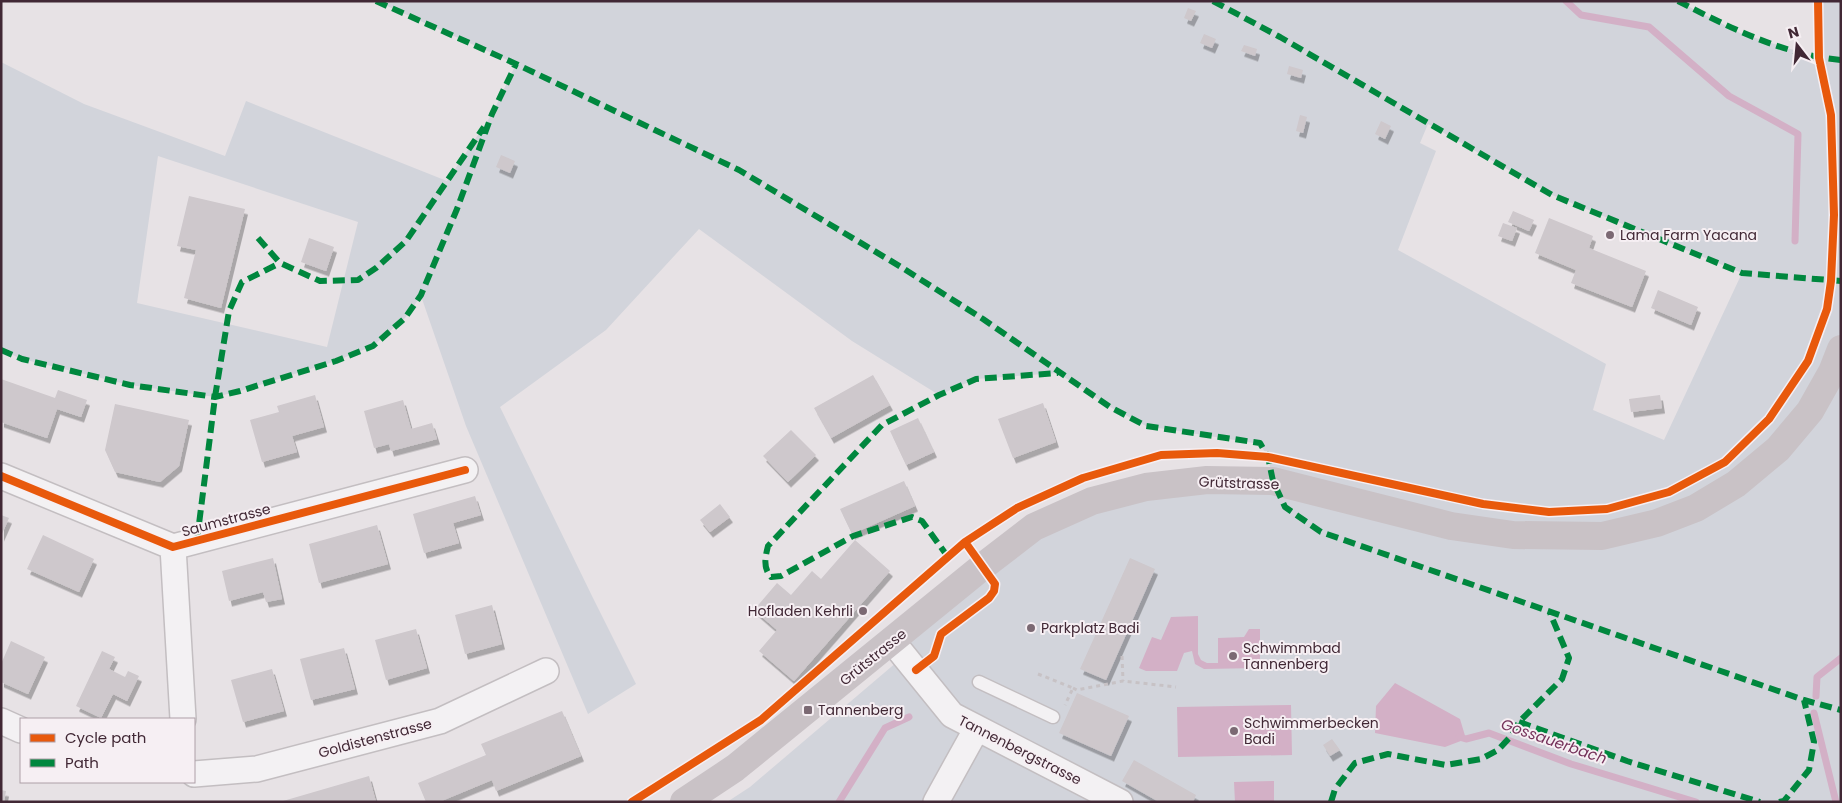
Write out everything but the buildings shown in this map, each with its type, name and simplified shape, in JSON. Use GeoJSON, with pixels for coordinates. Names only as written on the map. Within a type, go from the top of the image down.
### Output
{"type":"FeatureCollection","features":[{"type":"Feature","properties":{"kind":"main road","name":"Grütstrasse"},"geometry":{"type":"LineString","coordinates":[[684,802],[735,768],[1034,527],[1092,501],[1146,487],[1207,480],[1273,481],[1451,526],[1513,535],[1602,536],[1657,523],[1696,508],[1736,484],[1778,449],[1810,411],[1832,372],[1841,349]]}},
{"type":"Feature","properties":{"kind":"street","name":"Saumstrasse"},"geometry":{"type":"LineString","coordinates":[[1,476],[173,546],[465,470]]}},
{"type":"Feature","properties":{"kind":"street","name":"Saumstrasse"},"geometry":{"type":"LineString","coordinates":[[173,546],[183,718]]}},
{"type":"Feature","properties":{"kind":"street","name":"Tannenbergstrasse"},"geometry":{"type":"LineString","coordinates":[[892,641],[952,714],[1120,802]]}},
{"type":"Feature","properties":{"kind":"street","name":"Goldistenstrasse"},"geometry":{"type":"LineString","coordinates":[[195,774],[257,769],[440,721],[546,671]]}},
{"type":"Feature","properties":{"kind":"street"},"geometry":{"type":"LineString","coordinates":[[1,721],[20,730]]}},
{"type":"Feature","properties":{"kind":"street"},"geometry":{"type":"LineString","coordinates":[[936,802],[977,728]]}},
{"type":"Feature","properties":{"kind":"lane"},"geometry":{"type":"LineString","coordinates":[[979,682],[1053,717]]}},
{"type":"Feature","properties":{"kind":"path"},"geometry":{"type":"LineString","coordinates":[[1122,656],[1123,681]]}},
{"type":"Feature","properties":{"kind":"path"},"geometry":{"type":"LineString","coordinates":[[1073,688],[1077,690],[1123,681],[1176,686]]}},
{"type":"Feature","properties":{"kind":"shaded area"},"geometry":{"type":"Polygon","coordinates":[[[376,1],[1678,1],[1740,33],[1819,58],[1818,1],[1841,1],[1841,802],[727,802],[750,787],[904,656],[892,641],[1092,501],[1273,481],[1268,457],[1260,444],[1146,426],[1110,407],[1058,373],[976,379],[939,395],[852,341],[699,229],[606,330],[500,407],[636,684],[588,714],[466,426],[421,296],[405,318],[373,346],[336,361],[215,397],[130,385],[22,359],[1,350],[1,62],[84,104],[225,156],[246,101],[447,181],[492,114],[516,64],[376,1]],[[1428,124],[1420,143],[1436,151],[1398,250],[1606,364],[1593,410],[1664,440],[1742,273],[1552,195],[1428,124]],[[158,156],[137,303],[327,347],[358,222],[158,156]]]}},
{"type":"Feature","properties":{"kind":"shaded area"},"geometry":{"type":"Polygon","coordinates":[[[1198,616],[1198,654],[1201,660],[1207,663],[1218,663],[1218,638],[1244,637],[1249,629],[1260,629],[1260,668],[1204,669],[1195,664],[1192,651],[1184,653],[1177,671],[1146,671],[1139,668],[1152,637],[1161,640],[1171,617],[1198,616]]]}},
{"type":"Feature","properties":{"kind":"shaded area"},"geometry":{"type":"Polygon","coordinates":[[[1395,683],[1460,719],[1466,739],[1445,747],[1375,733],[1376,706],[1395,683]]]}},
{"type":"Feature","properties":{"kind":"shaded area","name":"Schwimmerbecken Badi"},"geometry":{"type":"Polygon","coordinates":[[[1291,705],[1292,755],[1178,757],[1177,707],[1291,705]]]}},
{"type":"Feature","properties":{"kind":"shaded area"},"geometry":{"type":"Polygon","coordinates":[[[1274,781],[1274,802],[1235,802],[1234,782],[1274,781]]]}},
{"type":"Feature","properties":{"kind":"waterway"},"geometry":{"type":"LineString","coordinates":[[1566,1],[1581,15],[1649,27],[1729,96],[1798,134],[1795,241]]}},
{"type":"Feature","properties":{"kind":"waterway"},"geometry":{"type":"LineString","coordinates":[[1816,696],[1817,677],[1841,658]]}},
{"type":"Feature","properties":{"kind":"waterway"},"geometry":{"type":"LineString","coordinates":[[1814,713],[1836,802]]}},
{"type":"Feature","properties":{"kind":"waterway","name":"Gossauerbach"},"geometry":{"type":"LineString","coordinates":[[839,802],[885,728],[909,717]]}},
{"type":"Feature","properties":{"kind":"waterway","name":"Gossauerbach"},"geometry":{"type":"LineString","coordinates":[[1459,737],[1466,739],[1489,733],[1571,764],[1696,802]]}},
{"type":"Feature","properties":{"kind":"marked path"},"geometry":{"type":"LineString","coordinates":[[376,1],[516,64],[739,170],[901,267],[983,319],[1110,407],[1146,426],[1260,443],[1268,457],[1273,481],[1285,507],[1321,532],[1804,700],[1841,710]]}},
{"type":"Feature","properties":{"kind":"marked path"},"geometry":{"type":"LineString","coordinates":[[1213,1],[1280,37],[1552,195],[1742,273],[1841,281]]}},
{"type":"Feature","properties":{"kind":"marked path"},"geometry":{"type":"LineString","coordinates":[[1678,1],[1737,30],[1778,46],[1820,57],[1841,60]]}},
{"type":"Feature","properties":{"kind":"marked path"},"geometry":{"type":"LineString","coordinates":[[1,350],[22,359],[130,385],[215,397],[336,361],[373,346],[405,318],[421,295],[457,209],[492,114],[516,64]]}},
{"type":"Feature","properties":{"kind":"marked path"},"geometry":{"type":"LineString","coordinates":[[258,238],[280,263],[320,281],[358,280],[376,268],[406,241],[484,127]]}},
{"type":"Feature","properties":{"kind":"marked path"},"geometry":{"type":"LineString","coordinates":[[197,540],[215,397],[229,311],[242,282],[280,263]]}},
{"type":"Feature","properties":{"kind":"marked path"},"geometry":{"type":"LineString","coordinates":[[948,557],[922,521],[912,517],[853,536],[781,576],[771,577],[768,574],[765,563],[768,546],[882,425],[939,395],[976,379],[1058,373]]}},
{"type":"Feature","properties":{"kind":"marked path"},"geometry":{"type":"LineString","coordinates":[[1331,802],[1335,789],[1355,763],[1388,754],[1446,765],[1481,759],[1498,750],[1512,735],[1519,722],[1562,679],[1569,658],[1550,613]]}},
{"type":"Feature","properties":{"kind":"marked path"},"geometry":{"type":"LineString","coordinates":[[1779,802],[1784,801],[1809,770],[1814,742],[1804,700]]}},
{"type":"Feature","properties":{"kind":"marked path"},"geometry":{"type":"LineString","coordinates":[[1519,722],[1627,761],[1760,802]]}},
{"type":"Feature","properties":{"kind":"cycle path"},"geometry":{"type":"LineString","coordinates":[[632,802],[761,720],[965,542],[1017,508],[1083,478],[1161,455],[1217,453],[1268,457],[1483,504],[1549,512],[1607,509],[1669,492],[1725,462],[1769,419],[1808,361],[1827,309],[1831,281],[1834,215],[1831,115],[1819,58],[1818,1]]}},
{"type":"Feature","properties":{"kind":"cycle path"},"geometry":{"type":"LineString","coordinates":[[1,476],[173,547],[465,470]]}},
{"type":"Feature","properties":{"kind":"cycle path"},"geometry":{"type":"LineString","coordinates":[[916,670],[934,656],[941,634],[989,598],[994,591],[995,584],[965,542]]}},
{"type":"Feature","properties":{"kind":"place","name":"Lama Farm Yacana"},"geometry":{"type":"Point","coordinates":[1610,235]}},
{"type":"Feature","properties":{"kind":"place","name":"Hofladen Kehrli"},"geometry":{"type":"Point","coordinates":[863,611]}},
{"type":"Feature","properties":{"kind":"place","name":"Parkplatz Badi"},"geometry":{"type":"Point","coordinates":[1031,628]}},
{"type":"Feature","properties":{"kind":"place","name":"Schwimmbad Tannenberg"},"geometry":{"type":"Point","coordinates":[1233,656]}},
{"type":"Feature","properties":{"kind":"place","name":"Tannenberg"},"geometry":{"type":"Point","coordinates":[808,710]}},
{"type":"Feature","properties":{"kind":"place","name":"Schwimmerbecken Badi"},"geometry":{"type":"Point","coordinates":[1234,731]}}]}
